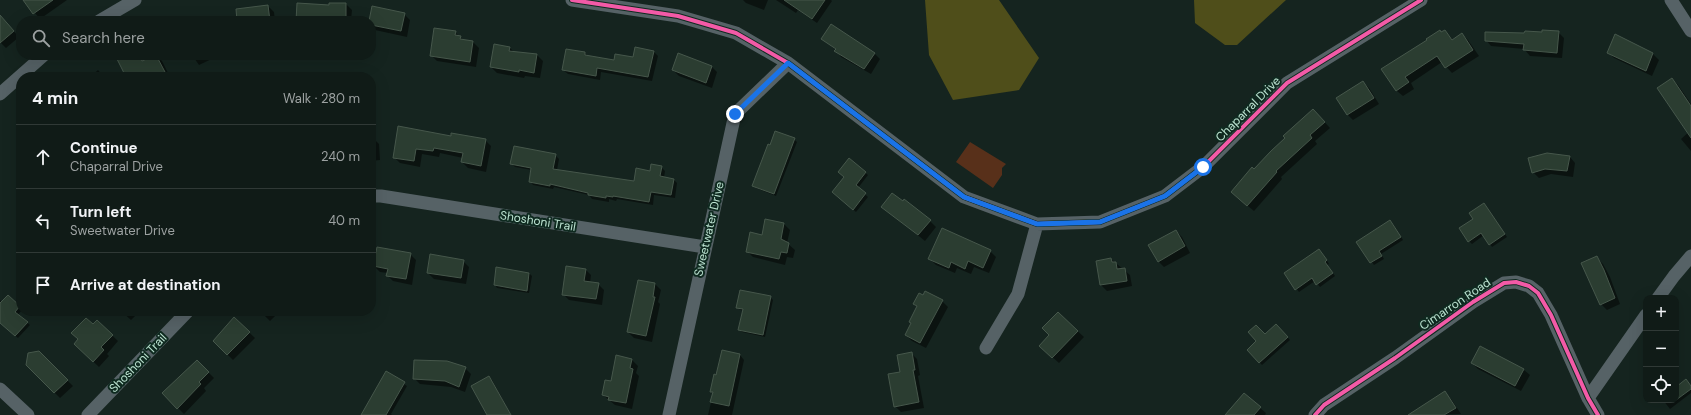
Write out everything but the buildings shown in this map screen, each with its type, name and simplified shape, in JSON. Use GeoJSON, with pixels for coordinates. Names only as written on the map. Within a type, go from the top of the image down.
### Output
{"type":"FeatureCollection","features":[{"type":"Feature","properties":{"kind":"street"},"geometry":{"type":"LineString","coordinates":[[107,16],[135,0]]}},
{"type":"Feature","properties":{"kind":"street","name":"Chaparral Drive"},"geometry":{"type":"LineString","coordinates":[[572,0],[678,16],[736,33],[788,63],[964,197],[1037,224],[1100,222],[1165,196],[1203,167],[1287,83],[1421,0]]}},
{"type":"Feature","properties":{"kind":"street"},"geometry":{"type":"LineString","coordinates":[[1671,0],[1691,31]]}},
{"type":"Feature","properties":{"kind":"street"},"geometry":{"type":"LineString","coordinates":[[25,72],[38,60]]}},
{"type":"Feature","properties":{"kind":"street","name":"Sweetwater Drive"},"geometry":{"type":"LineString","coordinates":[[669,415],[735,114],[788,63]]}},
{"type":"Feature","properties":{"kind":"street"},"geometry":{"type":"LineString","coordinates":[[0,94],[16,80]]}},
{"type":"Feature","properties":{"kind":"street","name":"Shoshoni Trail"},"geometry":{"type":"LineString","coordinates":[[376,196],[705,247]]}},
{"type":"Feature","properties":{"kind":"street"},"geometry":{"type":"LineString","coordinates":[[986,348],[1018,294],[1037,224]]}},
{"type":"Feature","properties":{"kind":"street"},"geometry":{"type":"LineString","coordinates":[[1660,295],[1691,256]]}},
{"type":"Feature","properties":{"kind":"street","name":"Cimarron Road"},"geometry":{"type":"LineString","coordinates":[[1315,415],[1324,405],[1395,358],[1473,302],[1504,283],[1516,282],[1529,286],[1538,293],[1551,315],[1588,398],[1598,415]]}},
{"type":"Feature","properties":{"kind":"street","name":"Shoshoni Trail"},"geometry":{"type":"LineString","coordinates":[[88,415],[183,316]]}},
{"type":"Feature","properties":{"kind":"street"},"geometry":{"type":"LineString","coordinates":[[1588,398],[1643,319]]}},
{"type":"Feature","properties":{"kind":"street"},"geometry":{"type":"LineString","coordinates":[[0,388],[28,415]]}},
{"type":"Feature","properties":{"kind":"shaded area"},"geometry":{"type":"Polygon","coordinates":[[[925,0],[999,0],[1039,58],[1019,90],[953,100],[929,55],[925,0]]]}},
{"type":"Feature","properties":{"kind":"shaded area"},"geometry":{"type":"Polygon","coordinates":[[[1194,0],[1286,0],[1237,45],[1225,45],[1195,23],[1194,0]]]}},
{"type":"Feature","properties":{"kind":"shaded area"},"geometry":{"type":"Polygon","coordinates":[[[970,142],[1006,164],[1002,168],[1002,175],[993,188],[956,162],[970,142]]]}},
{"type":"Feature","properties":{"kind":"cycle path"},"geometry":{"type":"LineString","coordinates":[[572,0],[678,16],[736,33],[788,63],[964,197],[1037,224],[1100,222],[1165,196],[1203,167],[1287,83],[1421,0]]}},
{"type":"Feature","properties":{"kind":"cycle path"},"geometry":{"type":"LineString","coordinates":[[1315,415],[1324,405],[1395,358],[1473,302],[1504,283],[1516,282],[1529,286],[1538,293],[1551,315],[1588,398],[1598,415]]}},
{"type":"Feature","properties":{"kind":"route"},"geometry":{"type":"LineString","coordinates":[[735,114],[788,63],[964,197],[1037,224],[1100,222],[1165,196],[1203,167]]}}]}
